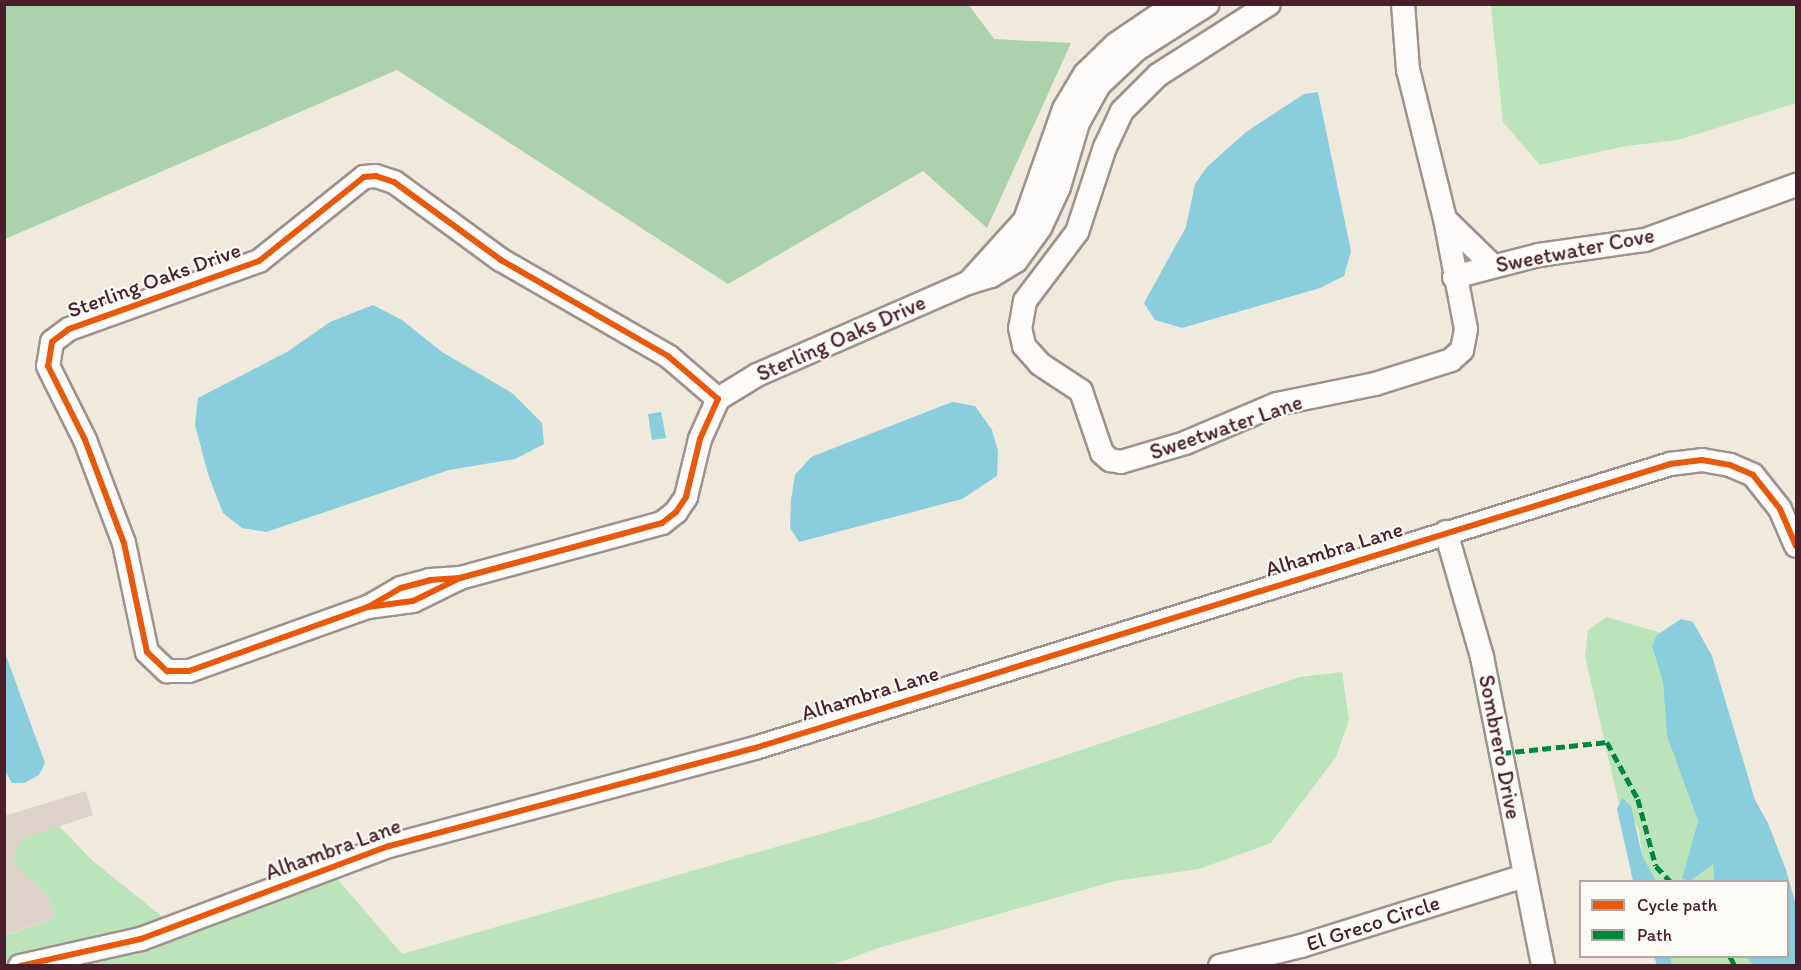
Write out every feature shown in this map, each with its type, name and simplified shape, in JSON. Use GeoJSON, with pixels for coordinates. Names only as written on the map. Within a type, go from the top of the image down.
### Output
{"type":"FeatureCollection","features":[{"type":"Feature","properties":{"kind":"street","name":"Sterling Oaks Drive"},"geometry":{"type":"LineString","coordinates":[[1032,225],[1064,109],[1084,74],[1116,44],[1175,4]]}},
{"type":"Feature","properties":{"kind":"street","name":"Sterling Oaks Drive"},"geometry":{"type":"LineString","coordinates":[[718,399],[668,356],[533,281],[394,182],[376,176],[353,183],[259,261],[69,329],[52,342],[48,357],[51,374],[103,483],[124,543],[147,652],[159,666],[175,673],[189,671],[368,607],[401,588],[430,580],[460,578],[653,526],[669,518],[686,497],[700,439],[718,399],[757,375],[968,283],[1032,225],[1059,187],[1078,123],[1099,85],[1136,50],[1208,4]]}},
{"type":"Feature","properties":{"kind":"street","name":"Sweetwater Lane"},"geometry":{"type":"LineString","coordinates":[[1269,4],[1158,75],[1122,111],[1105,147],[1089,203],[1065,249],[1025,301],[1020,328],[1024,346],[1040,364],[1081,392],[1102,453],[1116,462],[1185,443],[1277,404],[1364,387],[1451,360],[1462,350],[1467,335],[1454,277],[1445,219],[1408,70],[1403,4]]}},
{"type":"Feature","properties":{"kind":"street","name":"Sweetwater Cove"},"geometry":{"type":"LineString","coordinates":[[1454,277],[1539,255],[1645,240],[1797,185]]}},
{"type":"Feature","properties":{"kind":"street"},"geometry":{"type":"LineString","coordinates":[[1445,219],[1493,266]]}},
{"type":"Feature","properties":{"kind":"street"},"geometry":{"type":"LineString","coordinates":[[1032,225],[1065,249]]}},
{"type":"Feature","properties":{"kind":"street","name":"Alhambra Lane"},"geometry":{"type":"LineString","coordinates":[[20,966],[141,939],[389,846],[755,748],[1670,464],[1702,460],[1730,465],[1753,475],[1766,489],[1797,546]]}},
{"type":"Feature","properties":{"kind":"street","name":"Sombrero Drive"},"geometry":{"type":"LineString","coordinates":[[1446,532],[1482,657],[1543,966]]}},
{"type":"Feature","properties":{"kind":"street","name":"El Greco Circle"},"geometry":{"type":"LineString","coordinates":[[1220,966],[1304,956],[1525,876]]}},
{"type":"Feature","properties":{"kind":"shaded area"},"geometry":{"type":"Polygon","coordinates":[[[86,791],[93,815],[20,840],[13,863],[48,896],[55,918],[5,935],[4,816],[86,791]]]}},
{"type":"Feature","properties":{"kind":"green space"},"geometry":{"type":"Polygon","coordinates":[[[968,4],[994,39],[1071,43],[987,228],[923,171],[728,284],[397,70],[5,239],[5,5],[968,4]]]}},
{"type":"Feature","properties":{"kind":"green space"},"geometry":{"type":"Polygon","coordinates":[[[1491,5],[1796,5],[1796,103],[1678,140],[1626,146],[1540,165],[1503,122],[1491,5]]]}},
{"type":"Feature","properties":{"kind":"green space"},"geometry":{"type":"Polygon","coordinates":[[[1607,617],[1661,633],[1652,646],[1663,682],[1667,736],[1698,821],[1683,880],[1655,880],[1642,855],[1639,830],[1622,798],[1619,804],[1585,656],[1588,630],[1607,617]]]}},
{"type":"Feature","properties":{"kind":"green space"},"geometry":{"type":"Polygon","coordinates":[[[1342,672],[1349,720],[1336,757],[1271,843],[1199,869],[1115,881],[878,948],[833,965],[6,966],[4,962],[4,936],[55,918],[48,896],[13,863],[20,840],[59,826],[93,861],[175,927],[333,874],[402,954],[877,818],[1300,677],[1342,672]]]}},
{"type":"Feature","properties":{"kind":"green space"},"geometry":{"type":"Polygon","coordinates":[[[1713,864],[1714,880],[1692,880],[1713,864]]]}},
{"type":"Feature","properties":{"kind":"green space"},"geometry":{"type":"Polygon","coordinates":[[[1671,958],[1747,958],[1753,965],[1671,966],[1671,958]]]}},
{"type":"Feature","properties":{"kind":"water"},"geometry":{"type":"Polygon","coordinates":[[[1318,92],[1351,251],[1344,276],[1320,288],[1182,328],[1155,320],[1144,303],[1186,227],[1195,184],[1207,167],[1246,132],[1304,94],[1318,92]]]}},
{"type":"Feature","properties":{"kind":"water"},"geometry":{"type":"Polygon","coordinates":[[[373,305],[402,320],[442,352],[512,393],[542,423],[544,444],[515,459],[449,470],[266,532],[242,528],[223,513],[208,474],[195,425],[198,398],[287,352],[330,322],[373,305]]]}},
{"type":"Feature","properties":{"kind":"water"},"geometry":{"type":"Polygon","coordinates":[[[952,402],[975,406],[992,430],[998,451],[997,476],[962,499],[799,542],[790,528],[791,500],[795,475],[811,457],[952,402]]]}},
{"type":"Feature","properties":{"kind":"water"},"geometry":{"type":"Polygon","coordinates":[[[661,412],[666,438],[652,440],[648,414],[661,412]]]}},
{"type":"Feature","properties":{"kind":"water"},"geometry":{"type":"Polygon","coordinates":[[[1681,619],[1693,622],[1712,656],[1755,800],[1768,823],[1789,880],[1714,880],[1713,864],[1691,880],[1682,879],[1698,821],[1667,736],[1663,682],[1652,646],[1657,635],[1681,619]]]}},
{"type":"Feature","properties":{"kind":"water"},"geometry":{"type":"Polygon","coordinates":[[[4,650],[45,763],[39,775],[24,783],[12,783],[5,771],[4,650]]]}},
{"type":"Feature","properties":{"kind":"water"},"geometry":{"type":"Polygon","coordinates":[[[1622,798],[1631,806],[1642,855],[1655,880],[1633,880],[1617,809],[1622,798]]]}},
{"type":"Feature","properties":{"kind":"water"},"geometry":{"type":"Polygon","coordinates":[[[1789,880],[1796,905],[1796,965],[1753,965],[1747,958],[1789,958],[1789,880]]]}},
{"type":"Feature","properties":{"kind":"water"},"geometry":{"type":"Polygon","coordinates":[[[1654,958],[1671,958],[1671,965],[1657,965],[1654,958]]]}},
{"type":"Feature","properties":{"kind":"marked path"},"geometry":{"type":"LineString","coordinates":[[1502,753],[1607,742],[1638,799],[1656,866],[1669,880]]}},
{"type":"Feature","properties":{"kind":"marked path"},"geometry":{"type":"LineString","coordinates":[[1731,958],[1735,966]]}},
{"type":"Feature","properties":{"kind":"cycle path"},"geometry":{"type":"LineString","coordinates":[[368,607],[413,601],[460,578],[662,523],[676,512],[686,497],[700,439],[718,399],[668,356],[501,260],[394,182],[376,176],[364,177],[259,261],[69,329],[52,342],[48,366],[85,440],[124,543],[147,652],[167,671],[189,671],[368,607],[401,588],[430,580],[460,578]]}},
{"type":"Feature","properties":{"kind":"cycle path"},"geometry":{"type":"LineString","coordinates":[[20,966],[141,939],[389,846],[755,748],[1670,464],[1702,460],[1730,465],[1753,475],[1780,509],[1796,546]]}}]}
